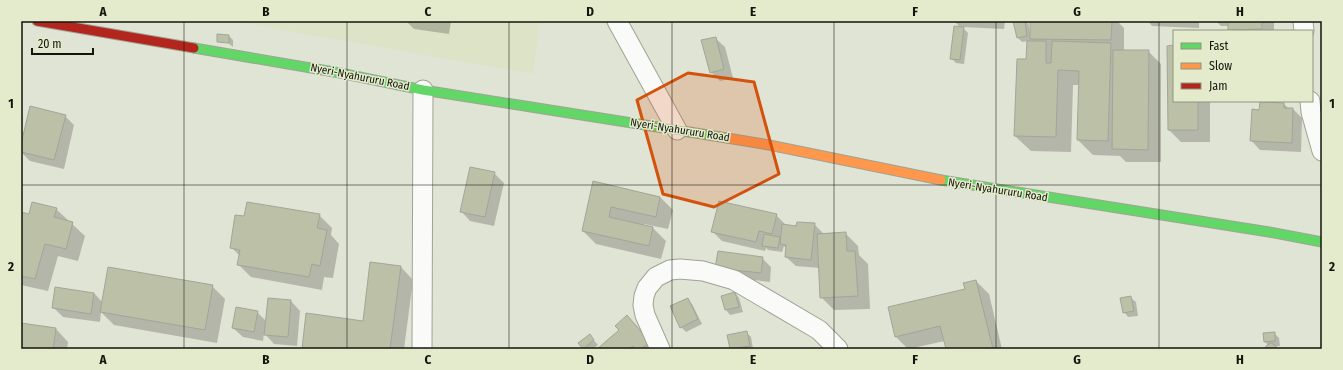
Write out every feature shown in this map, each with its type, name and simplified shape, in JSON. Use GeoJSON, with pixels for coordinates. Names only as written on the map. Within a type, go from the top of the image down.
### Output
{"type":"FeatureCollection","features":[{"type":"Feature","properties":{"kind":"main road","name":"Nyeri-Nyahururu Road"},"geometry":{"type":"LineString","coordinates":[[37,21],[340,73],[423,90],[769,144],[928,178],[1269,232],[1322,242]]}},
{"type":"Feature","properties":{"kind":"street"},"geometry":{"type":"LineString","coordinates":[[617,21],[677,130]]}},
{"type":"Feature","properties":{"kind":"street"},"geometry":{"type":"LineString","coordinates":[[422,349],[423,90]]}},
{"type":"Feature","properties":{"kind":"street"},"geometry":{"type":"LineString","coordinates":[[1310,102],[1311,112],[1322,151]]}},
{"type":"Feature","properties":{"kind":"street"},"geometry":{"type":"LineString","coordinates":[[660,349],[644,315],[644,296],[647,288],[656,276],[670,270],[680,269],[704,271],[734,280],[819,330],[838,349]]}},
{"type":"Feature","properties":{"kind":"highlighted area"},"geometry":{"type":"Polygon","coordinates":[[[688,73],[754,82],[779,174],[714,207],[663,194],[637,100],[688,73]]]}},
{"type":"Feature","properties":{"kind":"shaded area"},"geometry":{"type":"Polygon","coordinates":[[[233,21],[540,21],[533,74],[233,21]]]}},
{"type":"Feature","properties":{"kind":"building"},"geometry":{"type":"Polygon","coordinates":[[[1013,21],[1025,21],[1027,36],[1017,38],[1013,21]]]}},
{"type":"Feature","properties":{"kind":"building"},"geometry":{"type":"Polygon","coordinates":[[[1030,21],[1112,21],[1111,40],[1030,39],[1030,21]]]}},
{"type":"Feature","properties":{"kind":"building"},"geometry":{"type":"Polygon","coordinates":[[[1228,21],[1262,21],[1262,29],[1228,30],[1228,21]]]}},
{"type":"Feature","properties":{"kind":"building"},"geometry":{"type":"Polygon","coordinates":[[[954,26],[964,27],[960,60],[950,59],[954,26]]]}},
{"type":"Feature","properties":{"kind":"building"},"geometry":{"type":"Polygon","coordinates":[[[217,34],[229,35],[229,43],[217,42],[217,34]]]}},
{"type":"Feature","properties":{"kind":"building"},"geometry":{"type":"Polygon","coordinates":[[[716,37],[724,69],[710,73],[701,40],[716,37]]]}},
{"type":"Feature","properties":{"kind":"building"},"geometry":{"type":"Polygon","coordinates":[[[1027,41],[1046,41],[1046,63],[1051,63],[1052,41],[1111,43],[1108,141],[1077,140],[1079,71],[1058,70],[1056,137],[1014,136],[1017,59],[1026,59],[1027,41]]]}},
{"type":"Feature","properties":{"kind":"building"},"geometry":{"type":"Polygon","coordinates":[[[1173,45],[1173,102],[1198,102],[1198,130],[1168,130],[1167,46],[1173,45]]]}},
{"type":"Feature","properties":{"kind":"building"},"geometry":{"type":"Polygon","coordinates":[[[1113,50],[1149,50],[1148,150],[1112,149],[1113,50]]]}},
{"type":"Feature","properties":{"kind":"building"},"geometry":{"type":"Polygon","coordinates":[[[1260,102],[1284,103],[1284,108],[1293,108],[1292,143],[1250,141],[1252,109],[1259,110],[1260,102]]]}},
{"type":"Feature","properties":{"kind":"building"},"geometry":{"type":"Polygon","coordinates":[[[30,106],[66,115],[54,160],[21,152],[21,144],[30,106]]]}},
{"type":"Feature","properties":{"kind":"building"},"geometry":{"type":"Polygon","coordinates":[[[470,167],[495,172],[485,217],[460,212],[470,167]]]}},
{"type":"Feature","properties":{"kind":"building"},"geometry":{"type":"Polygon","coordinates":[[[593,181],[660,197],[656,217],[611,207],[609,217],[653,227],[649,246],[582,231],[593,181]]]}},
{"type":"Feature","properties":{"kind":"building"},"geometry":{"type":"Polygon","coordinates":[[[719,201],[777,214],[772,234],[759,231],[756,242],[711,232],[719,201]]]}},
{"type":"Feature","properties":{"kind":"building"},"geometry":{"type":"Polygon","coordinates":[[[32,202],[57,208],[54,217],[73,222],[66,249],[45,244],[35,279],[21,276],[21,212],[29,214],[32,202]]]}},
{"type":"Feature","properties":{"kind":"building"},"geometry":{"type":"Polygon","coordinates":[[[247,202],[320,214],[317,228],[327,230],[320,266],[312,264],[309,277],[237,265],[240,250],[230,248],[235,215],[244,216],[247,202]]]}},
{"type":"Feature","properties":{"kind":"building"},"geometry":{"type":"Polygon","coordinates":[[[797,222],[815,223],[811,260],[785,257],[786,245],[780,244],[782,224],[796,226],[797,222]]]}},
{"type":"Feature","properties":{"kind":"building"},"geometry":{"type":"Polygon","coordinates":[[[846,232],[847,251],[855,251],[858,296],[820,298],[817,234],[846,232]]]}},
{"type":"Feature","properties":{"kind":"building"},"geometry":{"type":"Polygon","coordinates":[[[764,234],[780,237],[778,248],[762,246],[764,234]]]}},
{"type":"Feature","properties":{"kind":"building"},"geometry":{"type":"Polygon","coordinates":[[[718,251],[763,257],[761,273],[715,268],[718,251]]]}},
{"type":"Feature","properties":{"kind":"building"},"geometry":{"type":"Polygon","coordinates":[[[370,262],[401,266],[390,349],[302,349],[306,313],[363,321],[370,262]]]}},
{"type":"Feature","properties":{"kind":"building"},"geometry":{"type":"Polygon","coordinates":[[[108,267],[213,285],[205,330],[100,312],[108,267]]]}},
{"type":"Feature","properties":{"kind":"building"},"geometry":{"type":"Polygon","coordinates":[[[976,280],[993,349],[946,349],[940,326],[895,337],[888,307],[965,289],[963,283],[976,280]]]}},
{"type":"Feature","properties":{"kind":"building"},"geometry":{"type":"Polygon","coordinates":[[[55,287],[94,293],[91,314],[52,308],[55,287]]]}},
{"type":"Feature","properties":{"kind":"building"},"geometry":{"type":"Polygon","coordinates":[[[735,292],[739,307],[725,310],[721,296],[735,292]]]}},
{"type":"Feature","properties":{"kind":"building"},"geometry":{"type":"Polygon","coordinates":[[[1131,296],[1134,311],[1123,313],[1120,298],[1131,296]]]}},
{"type":"Feature","properties":{"kind":"building"},"geometry":{"type":"Polygon","coordinates":[[[268,298],[291,300],[288,337],[264,335],[268,298]]]}},
{"type":"Feature","properties":{"kind":"building"},"geometry":{"type":"Polygon","coordinates":[[[688,298],[698,319],[680,328],[670,306],[688,298]]]}},
{"type":"Feature","properties":{"kind":"building"},"geometry":{"type":"Polygon","coordinates":[[[236,307],[258,311],[254,332],[232,328],[236,307]]]}},
{"type":"Feature","properties":{"kind":"building"},"geometry":{"type":"Polygon","coordinates":[[[627,315],[650,342],[641,349],[636,349],[633,346],[629,349],[597,349],[619,330],[615,326],[627,315]]]}},
{"type":"Feature","properties":{"kind":"building"},"geometry":{"type":"Polygon","coordinates":[[[21,323],[56,328],[53,349],[21,349],[21,323]]]}},
{"type":"Feature","properties":{"kind":"building"},"geometry":{"type":"Polygon","coordinates":[[[747,331],[750,346],[730,349],[727,335],[747,331]]]}},
{"type":"Feature","properties":{"kind":"building"},"geometry":{"type":"Polygon","coordinates":[[[1275,332],[1275,341],[1264,342],[1263,333],[1275,332]]]}},
{"type":"Feature","properties":{"kind":"building"},"geometry":{"type":"Polygon","coordinates":[[[590,334],[594,340],[583,349],[578,343],[590,334]]]}},
{"type":"Feature","properties":{"kind":"building"},"geometry":{"type":"Polygon","coordinates":[[[1271,343],[1278,349],[1264,349],[1267,345],[1271,343]]]}},
{"type":"Feature","properties":{"kind":"traffic: fast"},"geometry":{"type":"LineString","coordinates":[[194,48],[340,73],[423,90],[727,138]]}},
{"type":"Feature","properties":{"kind":"traffic: fast"},"geometry":{"type":"LineString","coordinates":[[941,180],[1269,232],[1322,242]]}},
{"type":"Feature","properties":{"kind":"traffic: slow"},"geometry":{"type":"LineString","coordinates":[[727,138],[769,145],[941,180]]}},
{"type":"Feature","properties":{"kind":"traffic: jam"},"geometry":{"type":"LineString","coordinates":[[37,21],[194,48]]}}]}
